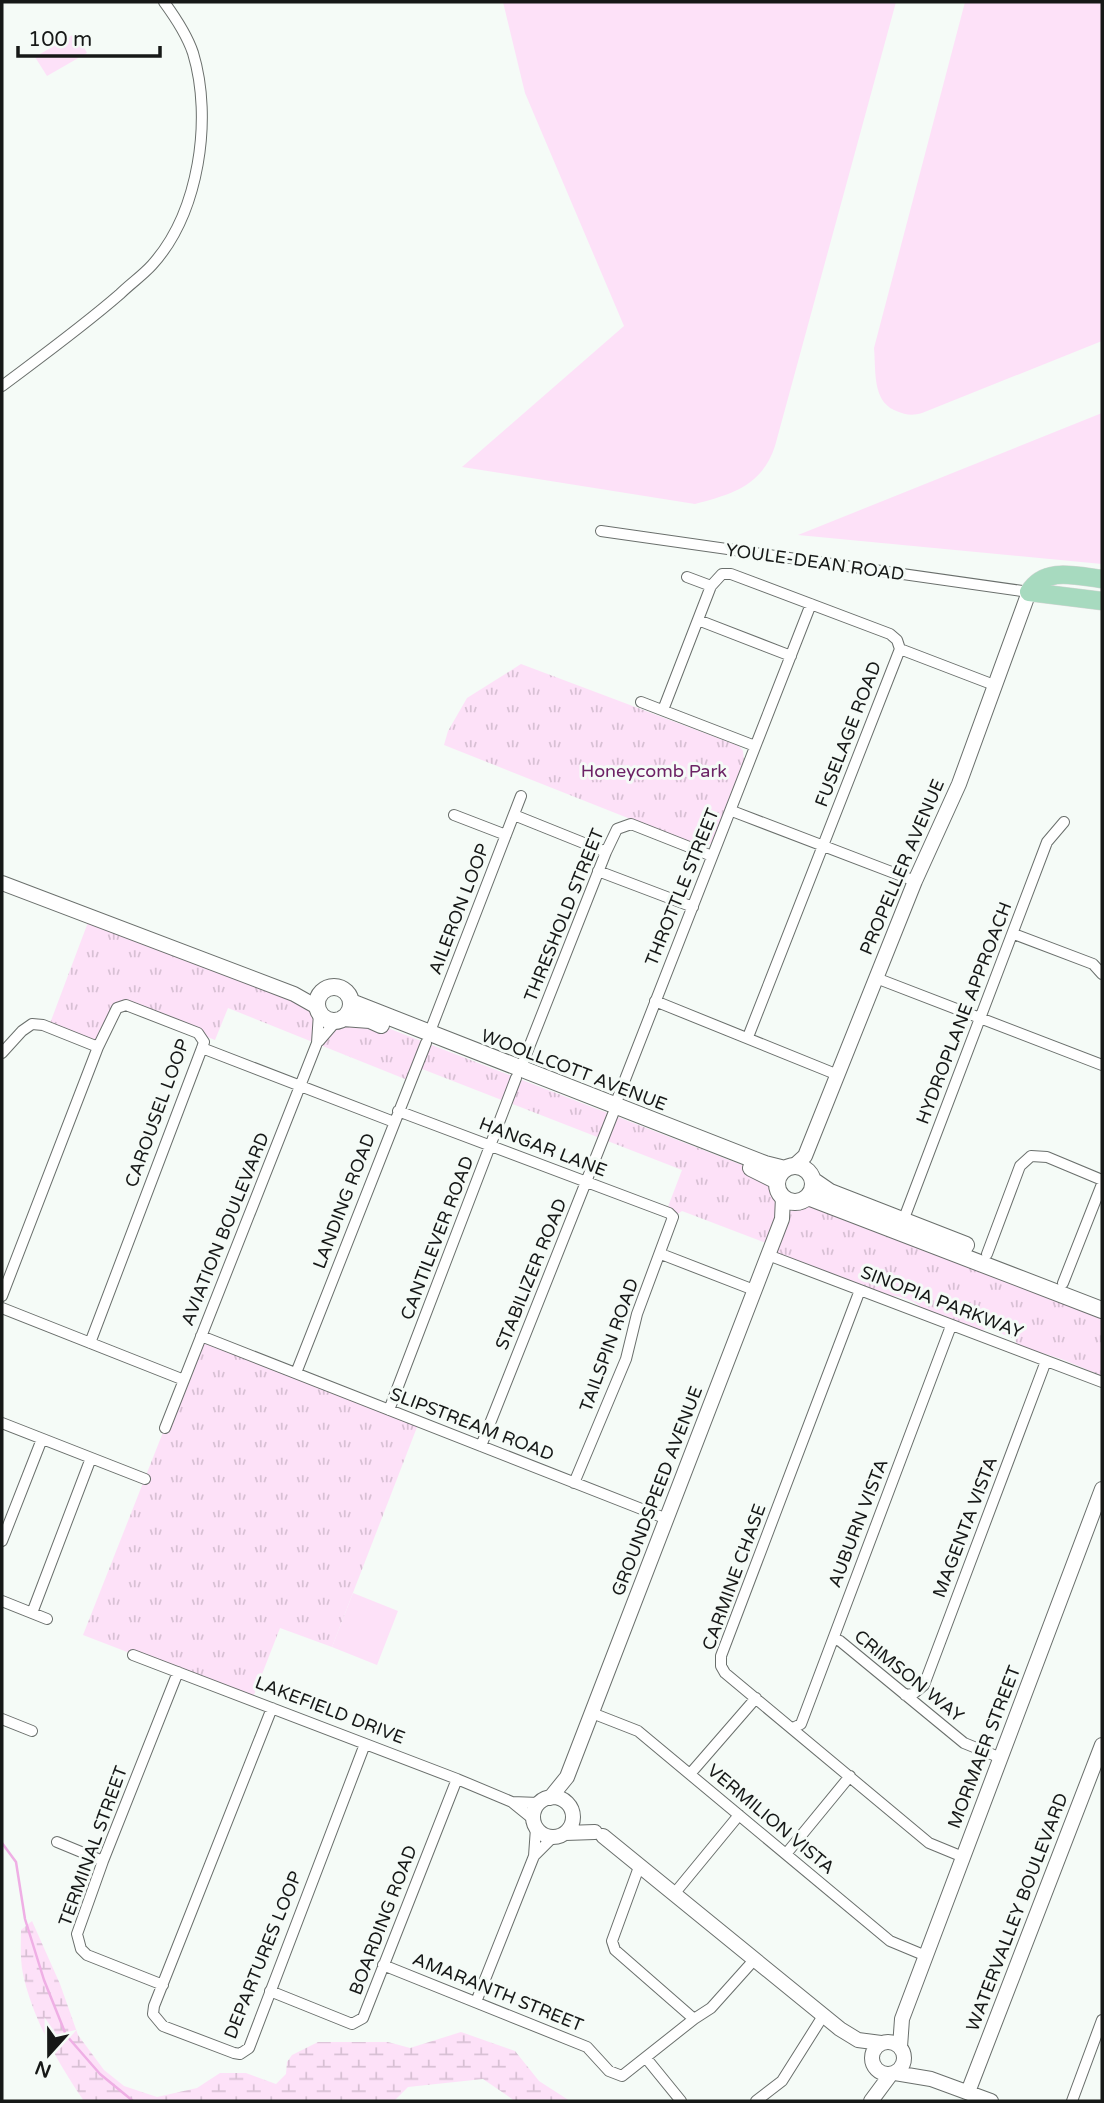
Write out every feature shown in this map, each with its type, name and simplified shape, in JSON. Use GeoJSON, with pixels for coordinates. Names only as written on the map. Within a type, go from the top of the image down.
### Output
{"type":"FeatureCollection","features":[{"type":"Feature","properties":{"kind":"main road"},"geometry":{"type":"LineString","coordinates":[[1029,592],[1043,577],[1060,574],[1102,579]]}},
{"type":"Feature","properties":{"kind":"main road","name":"YOULE-DEAN ROAD"},"geometry":{"type":"LineString","coordinates":[[1029,592],[1102,601]]}},
{"type":"Feature","properties":{"kind":"main road","name":"WOOLLCOTT AVENUE"},"geometry":{"type":"LineString","coordinates":[[427,1038],[370,1020],[326,1019],[319,1004],[326,988],[337,987],[346,992],[351,1002],[427,1038],[614,1110],[762,1172],[797,1170],[830,1192],[1102,1299]]}},
{"type":"Feature","properties":{"kind":"main road"},"geometry":{"type":"LineString","coordinates":[[340,1019],[349,1011],[351,1002]]}},
{"type":"Feature","properties":{"kind":"main road"},"geometry":{"type":"LineString","coordinates":[[796,1199],[811,1193],[797,1170],[779,1193],[1102,1310]]}},
{"type":"Feature","properties":{"kind":"street"},"geometry":{"type":"LineString","coordinates":[[2,386],[89,320],[152,265],[176,229],[194,187],[200,149],[202,103],[192,52],[164,2]]}},
{"type":"Feature","properties":{"kind":"street","name":"YOULE-DEAN ROAD"},"geometry":{"type":"LineString","coordinates":[[601,531],[1029,592]]}},
{"type":"Feature","properties":{"kind":"street","name":"FUSELAGE ROAD"},"geometry":{"type":"LineString","coordinates":[[711,586],[722,574],[731,574],[890,634],[897,640],[900,649],[748,1037]]}},
{"type":"Feature","properties":{"kind":"street"},"geometry":{"type":"LineString","coordinates":[[663,710],[711,586],[687,577]]}},
{"type":"Feature","properties":{"kind":"street","name":"PROPELLER AVENUE"},"geometry":{"type":"LineString","coordinates":[[797,1170],[915,881],[960,784],[1029,592]]}},
{"type":"Feature","properties":{"kind":"street","name":"THROTTLE STREET"},"geometry":{"type":"LineString","coordinates":[[614,1110],[654,1001],[732,811],[811,604]]}},
{"type":"Feature","properties":{"kind":"street"},"geometry":{"type":"LineString","coordinates":[[698,620],[791,656]]}},
{"type":"Feature","properties":{"kind":"street"},"geometry":{"type":"LineString","coordinates":[[900,649],[994,685]]}},
{"type":"Feature","properties":{"kind":"street"},"geometry":{"type":"LineString","coordinates":[[641,702],[755,746]]}},
{"type":"Feature","properties":{"kind":"street","name":"AILERON LOOP"},"geometry":{"type":"LineString","coordinates":[[427,1038],[521,796]]}},
{"type":"Feature","properties":{"kind":"street"},"geometry":{"type":"LineString","coordinates":[[732,811],[915,881]]}},
{"type":"Feature","properties":{"kind":"street"},"geometry":{"type":"LineString","coordinates":[[454,815],[506,835]]}},
{"type":"Feature","properties":{"kind":"street"},"geometry":{"type":"LineString","coordinates":[[514,815],[606,852]]}},
{"type":"Feature","properties":{"kind":"street","name":"HYDROPLANE APPROACH"},"geometry":{"type":"LineString","coordinates":[[903,1221],[1047,842],[1064,822]]}},
{"type":"Feature","properties":{"kind":"street","name":"THRESHOLD STREET"},"geometry":{"type":"LineString","coordinates":[[518,1074],[617,829],[631,824],[712,856]]}},
{"type":"Feature","properties":{"kind":"street"},"geometry":{"type":"LineString","coordinates":[[598,871],[693,907]]}},
{"type":"Feature","properties":{"kind":"street","name":"WOOLLCOTT AVENUE"},"geometry":{"type":"LineString","coordinates":[[2,883],[319,1004]]}},
{"type":"Feature","properties":{"kind":"street"},"geometry":{"type":"LineString","coordinates":[[1014,934],[1093,964],[1102,974]]}},
{"type":"Feature","properties":{"kind":"street"},"geometry":{"type":"LineString","coordinates":[[876,978],[1102,1065]]}},
{"type":"Feature","properties":{"kind":"street"},"geometry":{"type":"LineString","coordinates":[[654,1001],[838,1075]]}},
{"type":"Feature","properties":{"kind":"street","name":"AVIATION BOULEVARD"},"geometry":{"type":"LineString","coordinates":[[165,1428],[317,1043],[319,1004]]}},
{"type":"Feature","properties":{"kind":"street","name":"CAROUSEL LOOP"},"geometry":{"type":"LineString","coordinates":[[2,1296],[98,1047],[117,1008],[126,1005],[198,1033],[204,1042],[202,1048],[90,1343]]}},
{"type":"Feature","properties":{"kind":"street","name":"AVIATION BOULEVARD"},"geometry":{"type":"LineString","coordinates":[[317,1043],[340,1019]]}},
{"type":"Feature","properties":{"kind":"street"},"geometry":{"type":"LineString","coordinates":[[2,1053],[32,1024],[43,1025],[98,1047]]}},
{"type":"Feature","properties":{"kind":"street","name":"LANDING ROAD"},"geometry":{"type":"LineString","coordinates":[[296,1373],[427,1038]]}},
{"type":"Feature","properties":{"kind":"street","name":"HANGAR LANE"},"geometry":{"type":"LineString","coordinates":[[202,1048],[300,1086],[492,1146],[673,1217]]}},
{"type":"Feature","properties":{"kind":"street","name":"CANTILEVER ROAD"},"geometry":{"type":"LineString","coordinates":[[389,1410],[518,1074]]}},
{"type":"Feature","properties":{"kind":"street","name":"STABILIZER ROAD"},"geometry":{"type":"LineString","coordinates":[[481,1446],[614,1110]]}},
{"type":"Feature","properties":{"kind":"street"},"geometry":{"type":"LineString","coordinates":[[987,1254],[1020,1167],[1031,1156],[1047,1157],[1102,1182],[1063,1283]]}},
{"type":"Feature","properties":{"kind":"street","name":"GROUNDSPEED AVENUE"},"geometry":{"type":"LineString","coordinates":[[545,1800],[567,1777],[782,1219],[796,1199]]}},
{"type":"Feature","properties":{"kind":"street","name":"TAILSPIN ROAD"},"geometry":{"type":"LineString","coordinates":[[574,1483],[626,1359],[637,1314],[673,1217]]}},
{"type":"Feature","properties":{"kind":"street"},"geometry":{"type":"LineString","coordinates":[[661,1254],[754,1290]]}},
{"type":"Feature","properties":{"kind":"street","name":"SINOPIA PARKWAY"},"geometry":{"type":"LineString","coordinates":[[768,1255],[1102,1382]]}},
{"type":"Feature","properties":{"kind":"street","name":"CARMINE CHASE"},"geometry":{"type":"LineString","coordinates":[[860,1290],[721,1656],[721,1666],[929,1843],[962,1857]]}},
{"type":"Feature","properties":{"kind":"street"},"geometry":{"type":"LineString","coordinates":[[2,1308],[184,1380]]}},
{"type":"Feature","properties":{"kind":"street","name":"AUBURN VISTA"},"geometry":{"type":"LineString","coordinates":[[793,1728],[801,1724],[951,1326]]}},
{"type":"Feature","properties":{"kind":"street","name":"SLIPSTREAM ROAD"},"geometry":{"type":"LineString","coordinates":[[201,1336],[667,1519]]}},
{"type":"Feature","properties":{"kind":"street","name":"MAGENTA VISTA"},"geometry":{"type":"LineString","coordinates":[[905,1695],[914,1693],[924,1685],[1046,1361]]}},
{"type":"Feature","properties":{"kind":"street"},"geometry":{"type":"LineString","coordinates":[[2,1423],[145,1479]]}},
{"type":"Feature","properties":{"kind":"street"},"geometry":{"type":"LineString","coordinates":[[2,1541],[42,1439]]}},
{"type":"Feature","properties":{"kind":"street"},"geometry":{"type":"LineString","coordinates":[[32,1613],[91,1458]]}},
{"type":"Feature","properties":{"kind":"street","name":"MORMAER STREET"},"geometry":{"type":"LineString","coordinates":[[883,2043],[902,2019],[1102,1489]]}},
{"type":"Feature","properties":{"kind":"street"},"geometry":{"type":"LineString","coordinates":[[2,1601],[47,1619]]}},
{"type":"Feature","properties":{"kind":"street","name":"CRIMSON WAY"},"geometry":{"type":"LineString","coordinates":[[834,1639],[840,1641],[964,1743],[1001,1758]]}},
{"type":"Feature","properties":{"kind":"street","name":"LAKEFIELD DRIVE"},"geometry":{"type":"LineString","coordinates":[[133,1655],[457,1779],[512,1802],[535,1823]]}},
{"type":"Feature","properties":{"kind":"street","name":"TERMINAL STREET"},"geometry":{"type":"LineString","coordinates":[[163,1985],[88,1955],[81,1949],[78,1934],[103,1861],[178,1672]]}},
{"type":"Feature","properties":{"kind":"street"},"geometry":{"type":"LineString","coordinates":[[690,1774],[756,1698]]}},
{"type":"Feature","properties":{"kind":"street","name":"DEPARTURES LOOP"},"geometry":{"type":"LineString","coordinates":[[272,1708],[155,2006],[153,2014],[158,2021],[174,2031],[240,2054],[249,2048],[365,1744]]}},
{"type":"Feature","properties":{"kind":"street","name":"VERMILION VISTA"},"geometry":{"type":"LineString","coordinates":[[592,1713],[638,1731],[890,1941],[926,1956]]}},
{"type":"Feature","properties":{"kind":"street"},"geometry":{"type":"LineString","coordinates":[[2,1719],[32,1731]]}},
{"type":"Feature","properties":{"kind":"street","name":"WATERVALLEY BOULEVARD"},"geometry":{"type":"LineString","coordinates":[[968,2092],[1099,1762],[1102,1745]]}},
{"type":"Feature","properties":{"kind":"street"},"geometry":{"type":"LineString","coordinates":[[786,1854],[850,1776]]}},
{"type":"Feature","properties":{"kind":"street","name":"GROUNDSPEED AVENUE"},"geometry":{"type":"LineString","coordinates":[[567,1777],[570,1811]]}},
{"type":"Feature","properties":{"kind":"street","name":"BOARDING ROAD"},"geometry":{"type":"LineString","coordinates":[[270,1991],[346,2022],[358,2022],[363,2018],[457,1779]]}},
{"type":"Feature","properties":{"kind":"street"},"geometry":{"type":"LineString","coordinates":[[476,2002],[534,1856],[535,1808],[545,1800],[558,1798],[570,1811],[823,2016],[858,2040],[882,2073],[930,2079],[991,2101]]}},
{"type":"Feature","properties":{"kind":"street","name":"LAKEFIELD DRIVE"},"geometry":{"type":"LineString","coordinates":[[512,1802],[545,1800]]}},
{"type":"Feature","properties":{"kind":"street"},"geometry":{"type":"LineString","coordinates":[[534,1856],[572,1823],[570,1811]]}},
{"type":"Feature","properties":{"kind":"street"},"geometry":{"type":"LineString","coordinates":[[674,1894],[739,1815]]}},
{"type":"Feature","properties":{"kind":"street"},"geometry":{"type":"LineString","coordinates":[[535,1823],[544,1835],[599,1834]]}},
{"type":"Feature","properties":{"kind":"street"},"geometry":{"type":"LineString","coordinates":[[57,1842],[103,1861]]}},
{"type":"Feature","properties":{"kind":"street"},"geometry":{"type":"LineString","coordinates":[[639,1867],[611,1941],[615,1950],[694,2019]]}},
{"type":"Feature","properties":{"kind":"street","name":"AMARANTH STREET"},"geometry":{"type":"LineString","coordinates":[[383,1965],[587,2047],[609,2071],[622,2076],[711,2008],[754,1959]]}},
{"type":"Feature","properties":{"kind":"street"},"geometry":{"type":"LineString","coordinates":[[756,2101],[782,2081],[823,2016]]}},
{"type":"Feature","properties":{"kind":"street","name":"MORMAER STREET"},"geometry":{"type":"LineString","coordinates":[[902,2019],[902,2052]]}},
{"type":"Feature","properties":{"kind":"street"},"geometry":{"type":"LineString","coordinates":[[1072,2101],[1102,2020]]}},
{"type":"Feature","properties":{"kind":"street"},"geometry":{"type":"LineString","coordinates":[[858,2040],[894,2042],[930,2079]]}},
{"type":"Feature","properties":{"kind":"street"},"geometry":{"type":"LineString","coordinates":[[872,2099],[874,2049],[883,2043]]}},
{"type":"Feature","properties":{"kind":"street"},"geometry":{"type":"LineString","coordinates":[[872,2099],[893,2073],[902,2067],[902,2052]]}},
{"type":"Feature","properties":{"kind":"street"},"geometry":{"type":"LineString","coordinates":[[646,2058],[681,2101]]}},
{"type":"Feature","properties":{"kind":"green space"},"geometry":{"type":"Polygon","coordinates":[[[503,2],[896,2],[775,446],[762,471],[733,492],[695,504],[462,467],[624,326],[525,93],[503,2]]]}},
{"type":"Feature","properties":{"kind":"green space"},"geometry":{"type":"Polygon","coordinates":[[[965,2],[1102,2],[1102,341],[922,413],[908,414],[894,410],[882,399],[876,384],[874,348],[965,2]]]}},
{"type":"Feature","properties":{"kind":"green space"},"geometry":{"type":"Polygon","coordinates":[[[76,33],[87,53],[47,76],[35,57],[76,33]]]}},
{"type":"Feature","properties":{"kind":"green space"},"geometry":{"type":"Polygon","coordinates":[[[1102,413],[1102,564],[798,535],[1102,413]]]}},
{"type":"Feature","properties":{"kind":"green space","name":"Honeycomb Park"},"geometry":{"type":"Polygon","coordinates":[[[521,664],[739,746],[743,751],[744,763],[714,842],[701,847],[444,745],[448,731],[467,698],[521,664]]]}},
{"type":"Feature","properties":{"kind":"green space"},"geometry":{"type":"Polygon","coordinates":[[[90,917],[294,994],[326,1019],[367,1020],[765,1174],[783,1198],[796,1202],[808,1197],[1102,1314],[1102,1376],[1017,1345],[1015,1339],[987,1328],[982,1331],[922,1309],[908,1299],[890,1297],[768,1255],[771,1245],[682,1211],[673,1217],[666,1212],[682,1170],[417,1067],[410,1081],[228,1008],[215,1040],[126,1005],[121,1006],[98,1047],[49,1026],[90,917]]]}},
{"type":"Feature","properties":{"kind":"green space"},"geometry":{"type":"Polygon","coordinates":[[[201,1336],[419,1422],[332,1647],[280,1628],[252,1700],[83,1635],[201,1336]]]}},
{"type":"Feature","properties":{"kind":"green space"},"geometry":{"type":"Polygon","coordinates":[[[353,1593],[398,1611],[377,1665],[332,1647],[353,1593]]]}},
{"type":"Feature","properties":{"kind":"green space"},"geometry":{"type":"Polygon","coordinates":[[[32,1921],[60,1984],[78,2035],[104,2070],[124,2086],[157,2097],[197,2088],[220,2073],[246,2073],[276,2084],[286,2074],[287,2062],[292,2055],[318,2042],[388,2042],[410,2048],[461,2032],[515,2051],[539,2081],[570,2101],[515,2101],[483,2079],[408,2087],[394,2101],[84,2101],[48,2040],[27,1990],[21,1963],[21,1930],[32,1921]]]}},
{"type":"Feature","properties":{"kind":"waterway"},"geometry":{"type":"LineString","coordinates":[[2,1843],[16,1862],[25,1919],[44,1980],[66,2035],[100,2074],[133,2101]]}}]}
